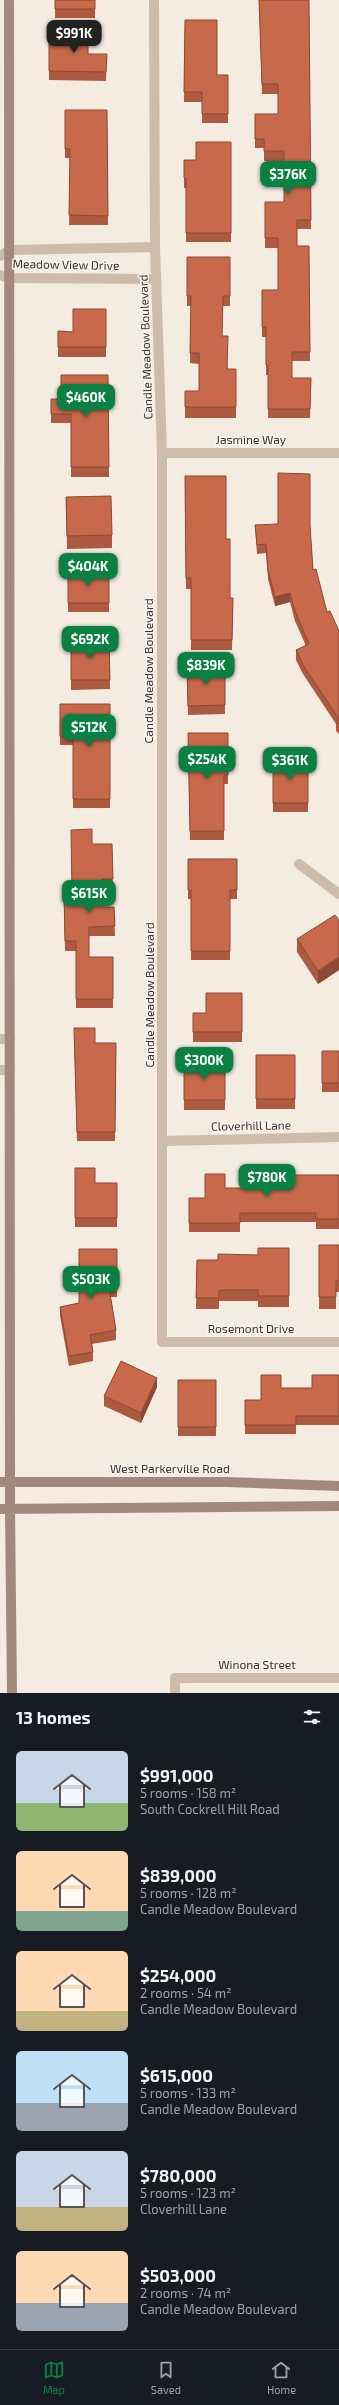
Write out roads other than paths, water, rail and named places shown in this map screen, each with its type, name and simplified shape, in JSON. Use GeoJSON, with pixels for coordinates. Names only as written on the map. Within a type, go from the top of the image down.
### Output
{"type":"FeatureCollection","features":[{"type":"Feature","properties":{"kind":"main road"},"geometry":{"type":"LineString","coordinates":[[9,0],[10,250],[5,276],[5,1509],[12,1693]]}},
{"type":"Feature","properties":{"kind":"main road","name":"West Parkerville Road"},"geometry":{"type":"LineString","coordinates":[[5,1482],[227,1482],[339,1486]]}},
{"type":"Feature","properties":{"kind":"main road"},"geometry":{"type":"LineString","coordinates":[[5,1509],[339,1506]]}},
{"type":"Feature","properties":{"kind":"street","name":"Candle Meadow Boulevard"},"geometry":{"type":"LineString","coordinates":[[154,0],[155,247],[162,453],[162,1342]]}},
{"type":"Feature","properties":{"kind":"street","name":"Meadow View Drive"},"geometry":{"type":"LineString","coordinates":[[0,256],[10,250],[155,247]]}},
{"type":"Feature","properties":{"kind":"street","name":"Meadow View Drive"},"geometry":{"type":"LineString","coordinates":[[5,276],[156,280]]}},
{"type":"Feature","properties":{"kind":"street","name":"Jasmine Way"},"geometry":{"type":"LineString","coordinates":[[162,453],[339,453]]}},
{"type":"Feature","properties":{"kind":"street"},"geometry":{"type":"LineString","coordinates":[[299,864],[339,894]]}},
{"type":"Feature","properties":{"kind":"street","name":"Cloverhill Lane"},"geometry":{"type":"LineString","coordinates":[[163,1141],[339,1137]]}},
{"type":"Feature","properties":{"kind":"street","name":"Rosemont Drive"},"geometry":{"type":"LineString","coordinates":[[162,1342],[339,1342]]}},
{"type":"Feature","properties":{"kind":"street","name":"Winona Street"},"geometry":{"type":"LineString","coordinates":[[175,1693],[175,1678],[339,1678]]}}]}
